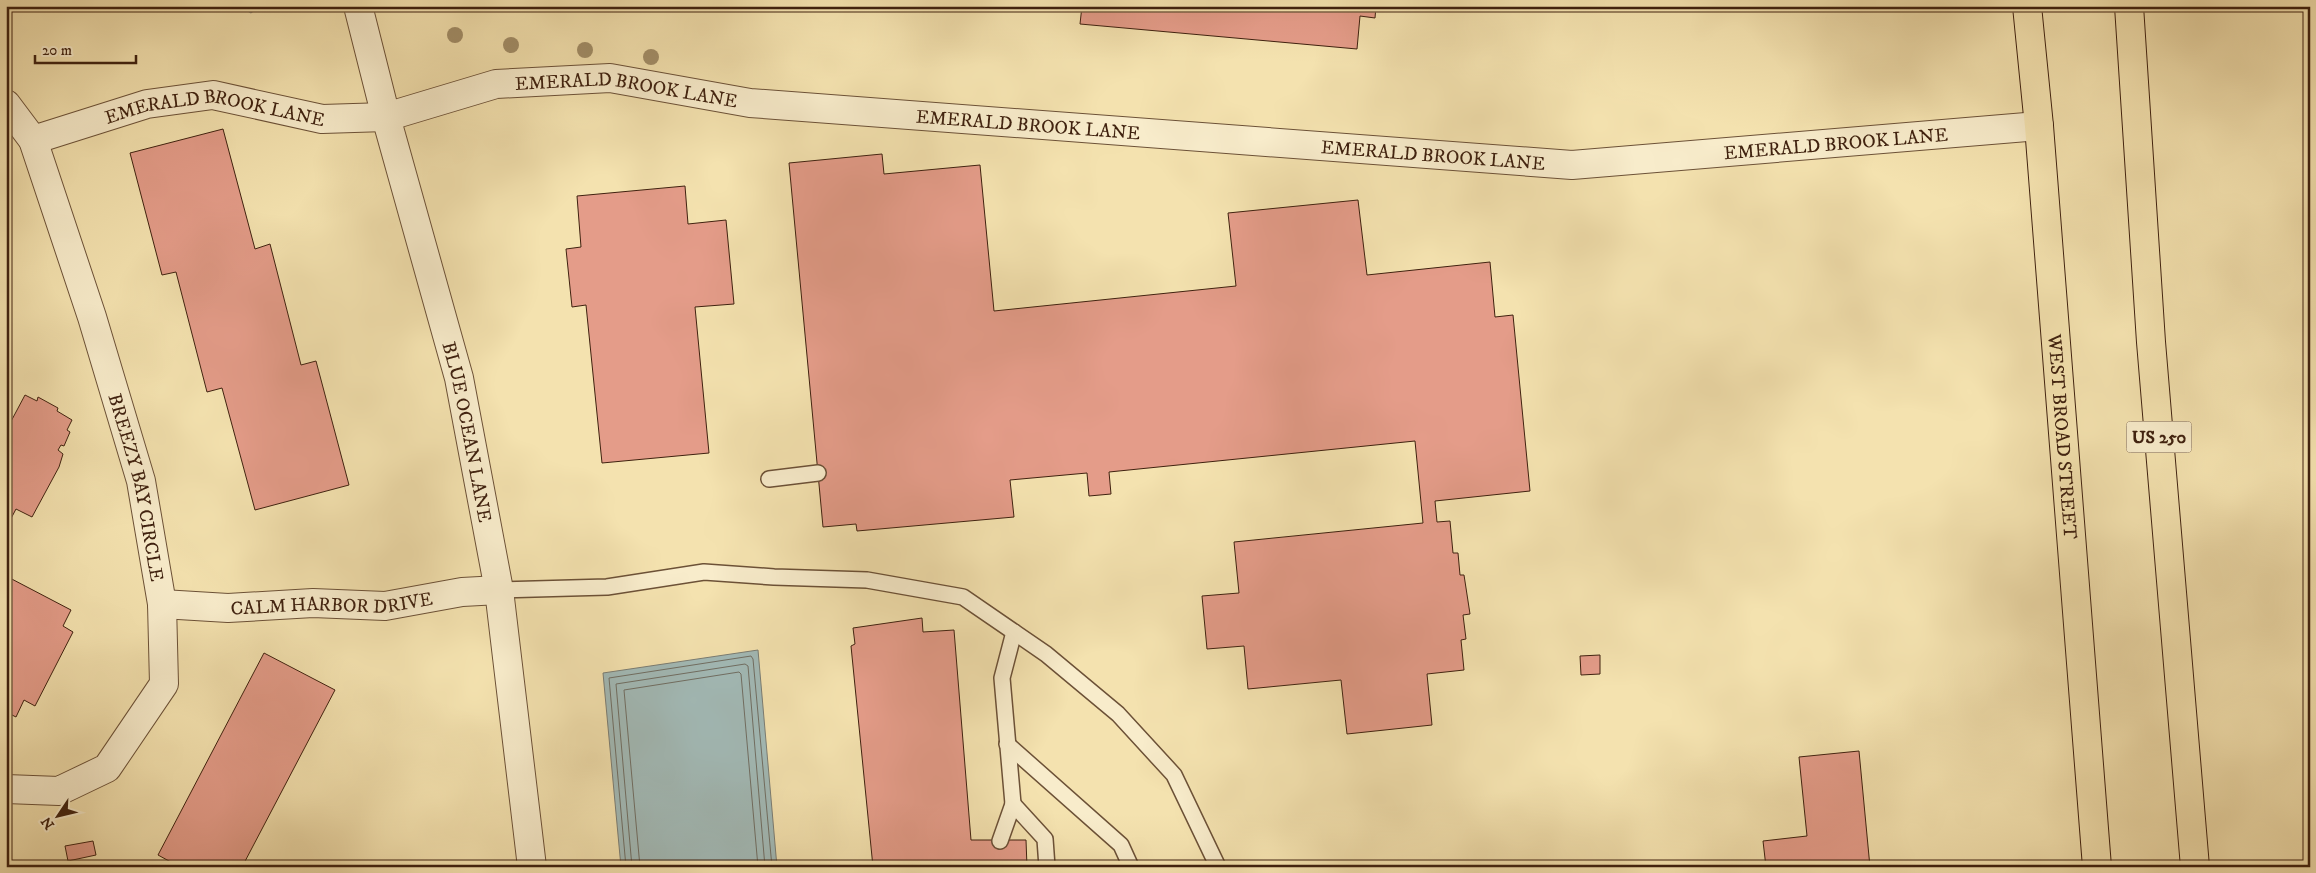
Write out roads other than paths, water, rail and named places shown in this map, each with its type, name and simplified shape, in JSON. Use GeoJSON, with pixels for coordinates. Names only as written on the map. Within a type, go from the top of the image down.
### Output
{"type":"FeatureCollection","features":[{"type":"Feature","properties":{"kind":"main road","name":"WEST BROAD STREET"},"geometry":{"type":"LineString","coordinates":[[2027,6],[2039,126],[2097,867]]}},
{"type":"Feature","properties":{"kind":"main road","name":"US 250"},"geometry":{"type":"LineString","coordinates":[[2128,6],[2157,410],[2195,867]]}},
{"type":"Feature","properties":{"kind":"street","name":"BLUE OCEAN LANE"},"geometry":{"type":"LineString","coordinates":[[358,6],[386,117],[459,378],[499,590],[532,867]]}},
{"type":"Feature","properties":{"kind":"street","name":"EMERALD BROOK LANE"},"geometry":{"type":"LineString","coordinates":[[33,140],[147,104],[213,95],[322,120],[386,117],[496,84],[610,78],[750,103],[1572,165],[2039,126]]}},
{"type":"Feature","properties":{"kind":"street","name":"BREEZY BAY CIRCLE"},"geometry":{"type":"LineString","coordinates":[[6,104],[33,140],[92,317],[141,481],[162,604],[164,684],[107,768],[59,791],[6,789]]}},
{"type":"Feature","properties":{"kind":"street","name":"CALM HARBOR DRIVE"},"geometry":{"type":"LineString","coordinates":[[162,604],[228,608],[313,603],[385,606],[462,592],[499,590]]}},
{"type":"Feature","properties":{"kind":"lane"},"geometry":{"type":"LineString","coordinates":[[769,479],[818,473]]}},
{"type":"Feature","properties":{"kind":"lane"},"geometry":{"type":"LineString","coordinates":[[499,590],[607,587],[704,572],[774,577],[867,580],[963,597],[1046,654],[1118,714],[1174,775],[1218,867]]}},
{"type":"Feature","properties":{"kind":"lane"},"geometry":{"type":"LineString","coordinates":[[1000,840],[1013,804],[1002,678],[1014,632]]}},
{"type":"Feature","properties":{"kind":"lane"},"geometry":{"type":"LineString","coordinates":[[1008,744],[1120,845],[1131,867]]}},
{"type":"Feature","properties":{"kind":"lane"},"geometry":{"type":"LineString","coordinates":[[1013,804],[1045,839],[1047,867]]}},
{"type":"Feature","properties":{"kind":"water"},"geometry":{"type":"Polygon","coordinates":[[[187,6],[260,6],[251,13],[242,8],[213,10],[187,6]]]}},
{"type":"Feature","properties":{"kind":"water"},"geometry":{"type":"Polygon","coordinates":[[[758,650],[777,867],[621,867],[603,673],[758,650]]]}}]}
